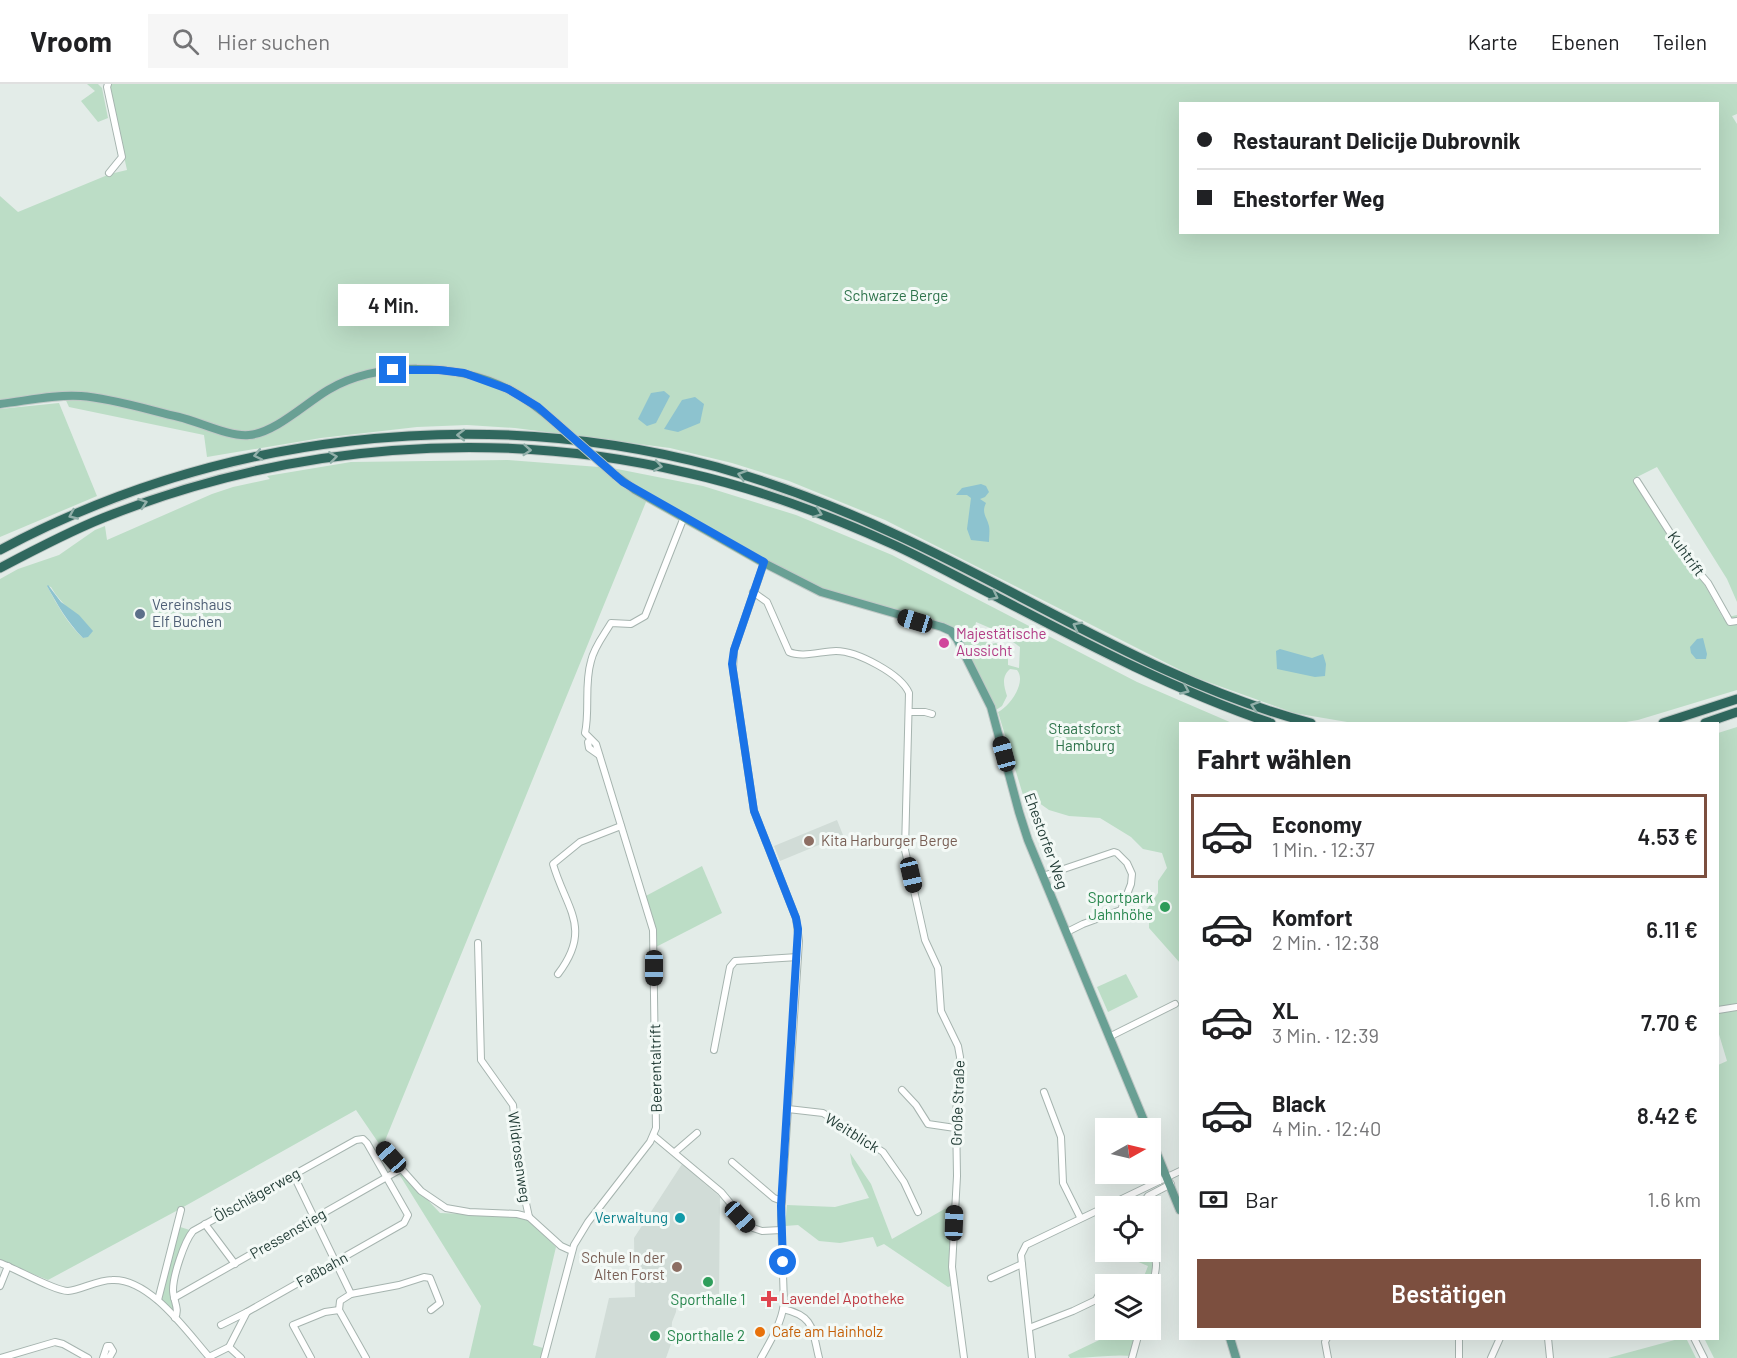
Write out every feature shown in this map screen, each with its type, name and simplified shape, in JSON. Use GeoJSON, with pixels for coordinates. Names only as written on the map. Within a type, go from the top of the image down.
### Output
{"type":"FeatureCollection","features":[{"type":"Feature","properties":{"kind":"highway"},"geometry":{"type":"LineString","coordinates":[[0,550],[45,527],[131,491],[218,464],[266,453],[357,440],[425,435],[496,435],[583,442],[645,451],[716,467],[813,498],[940,555],[1117,647],[1191,681],[1246,703],[1308,722]]}},
{"type":"Feature","properties":{"kind":"highway"},"geometry":{"type":"LineString","coordinates":[[0,568],[102,518],[200,484],[259,470],[335,456],[426,448],[497,448],[579,453],[668,468],[734,484],[846,524],[916,556],[1131,666],[1197,696],[1268,722]]}},
{"type":"Feature","properties":{"kind":"highway"},"geometry":{"type":"LineString","coordinates":[[1666,722],[1737,699]]}},
{"type":"Feature","properties":{"kind":"highway"},"geometry":{"type":"LineString","coordinates":[[1708,722],[1737,712]]}},
{"type":"Feature","properties":{"kind":"main road","name":"Ehestorfer Weg"},"geometry":{"type":"LineString","coordinates":[[0,404],[62,396],[83,396],[182,418],[238,435],[255,434],[269,429],[344,382],[378,372],[450,371],[488,380],[529,401],[615,476],[635,490],[764,562],[821,592],[942,627],[954,634],[991,707],[1020,818],[1143,1118]]}},
{"type":"Feature","properties":{"kind":"main road"},"geometry":{"type":"LineString","coordinates":[[1161,1162],[1179,1207]]}},
{"type":"Feature","properties":{"kind":"main road"},"geometry":{"type":"LineString","coordinates":[[1231,1340],[1236,1358]]}},
{"type":"Feature","properties":{"kind":"street"},"geometry":{"type":"LineString","coordinates":[[108,84],[122,157],[109,173]]}},
{"type":"Feature","properties":{"kind":"street","name":"Kuhtrift"},"geometry":{"type":"LineString","coordinates":[[1637,481],[1684,556],[1708,583],[1723,613],[1730,622],[1737,621]]}},
{"type":"Feature","properties":{"kind":"street","name":"Beerentaltrift"},"geometry":{"type":"LineString","coordinates":[[654,1136],[657,1119],[654,936],[600,756],[589,748],[588,742],[591,740],[585,733],[588,722],[588,677],[594,651],[611,622],[631,624],[645,616],[684,517]]}},
{"type":"Feature","properties":{"kind":"street"},"geometry":{"type":"LineString","coordinates":[[761,1358],[774,1335],[783,1309],[782,1201],[799,936],[796,918],[754,811],[733,670],[734,650],[764,562]]}},
{"type":"Feature","properties":{"kind":"street","name":"Große Straße"},"geometry":{"type":"LineString","coordinates":[[753,592],[767,602],[789,652],[798,654],[844,652],[897,677],[906,686],[909,696],[904,844],[925,940],[938,968],[941,1011],[960,1053],[955,1128],[957,1176],[952,1271],[964,1358]]}},
{"type":"Feature","properties":{"kind":"street"},"geometry":{"type":"LineString","coordinates":[[909,712],[932,714]]}},
{"type":"Feature","properties":{"kind":"street"},"geometry":{"type":"LineString","coordinates":[[558,974],[571,954],[575,939],[574,914],[553,864],[580,842],[621,826]]}},
{"type":"Feature","properties":{"kind":"street"},"geometry":{"type":"LineString","coordinates":[[1043,876],[1114,852],[1118,853],[1130,868],[1132,882],[1124,907],[1067,932]]}},
{"type":"Feature","properties":{"kind":"street","name":"Wildrosenweg"},"geometry":{"type":"LineString","coordinates":[[478,943],[481,1060],[513,1105],[522,1185],[529,1217],[561,1246],[572,1251]]}},
{"type":"Feature","properties":{"kind":"street"},"geometry":{"type":"LineString","coordinates":[[714,1050],[730,967],[735,962],[798,957]]}},
{"type":"Feature","properties":{"kind":"street"},"geometry":{"type":"LineString","coordinates":[[1109,1037],[1175,1004]]}},
{"type":"Feature","properties":{"kind":"street"},"geometry":{"type":"LineString","coordinates":[[1719,1010],[1737,1007]]}},
{"type":"Feature","properties":{"kind":"street"},"geometry":{"type":"LineString","coordinates":[[902,1090],[916,1105],[928,1124],[955,1128]]}},
{"type":"Feature","properties":{"kind":"street"},"geometry":{"type":"LineString","coordinates":[[1044,1092],[1061,1137],[1063,1183],[1080,1217]]}},
{"type":"Feature","properties":{"kind":"street","name":"Weitblick"},"geometry":{"type":"LineString","coordinates":[[788,1109],[823,1113],[883,1152],[904,1182],[918,1212]]}},
{"type":"Feature","properties":{"kind":"street"},"geometry":{"type":"LineString","coordinates":[[675,1152],[697,1133]]}},
{"type":"Feature","properties":{"kind":"street"},"geometry":{"type":"LineString","coordinates":[[544,1358],[572,1251],[588,1222],[654,1136],[721,1192],[750,1227],[762,1231],[781,1230]]}},
{"type":"Feature","properties":{"kind":"street","name":"Ölschlägerweg"},"geometry":{"type":"LineString","coordinates":[[175,1318],[177,1311],[174,1298],[175,1277],[189,1238],[194,1231],[356,1140],[363,1139],[367,1143],[387,1177]]}},
{"type":"Feature","properties":{"kind":"street"},"geometry":{"type":"LineString","coordinates":[[381,1146],[421,1191],[446,1208],[529,1217]]}},
{"type":"Feature","properties":{"kind":"street"},"geometry":{"type":"LineString","coordinates":[[732,1162],[776,1200],[782,1201]]}},
{"type":"Feature","properties":{"kind":"street","name":"Pressenstieg"},"geometry":{"type":"LineString","coordinates":[[174,1298],[401,1169]]}},
{"type":"Feature","properties":{"kind":"street"},"geometry":{"type":"LineString","coordinates":[[1148,1196],[1179,1172]]}},
{"type":"Feature","properties":{"kind":"street"},"geometry":{"type":"LineString","coordinates":[[294,1176],[334,1263],[351,1294]]}},
{"type":"Feature","properties":{"kind":"street","name":"Faßbahn"},"geometry":{"type":"LineString","coordinates":[[221,1325],[404,1223],[408,1215],[387,1177]]}},
{"type":"Feature","properties":{"kind":"street"},"geometry":{"type":"LineString","coordinates":[[1032,1358],[1021,1255],[1026,1245],[1080,1217],[1169,1180]]}},
{"type":"Feature","properties":{"kind":"street"},"geometry":{"type":"LineString","coordinates":[[158,1300],[181,1210]]}},
{"type":"Feature","properties":{"kind":"street"},"geometry":{"type":"LineString","coordinates":[[205,1224],[235,1264]]}},
{"type":"Feature","properties":{"kind":"street"},"geometry":{"type":"LineString","coordinates":[[0,1263],[67,1291],[99,1281],[130,1281],[158,1300],[210,1357],[229,1347],[247,1312]]}},
{"type":"Feature","properties":{"kind":"street"},"geometry":{"type":"LineString","coordinates":[[991,1278],[1022,1264]]}},
{"type":"Feature","properties":{"kind":"street"},"geometry":{"type":"LineString","coordinates":[[0,1286],[8,1266]]}},
{"type":"Feature","properties":{"kind":"street"},"geometry":{"type":"LineString","coordinates":[[366,1358],[339,1310],[340,1301],[351,1294],[399,1285],[424,1277],[430,1278],[440,1303],[431,1310]]}},
{"type":"Feature","properties":{"kind":"street"},"geometry":{"type":"LineString","coordinates":[[1029,1328],[1095,1300]]}},
{"type":"Feature","properties":{"kind":"street"},"geometry":{"type":"LineString","coordinates":[[783,1309],[800,1313],[806,1319],[819,1358]]}},
{"type":"Feature","properties":{"kind":"street"},"geometry":{"type":"LineString","coordinates":[[311,1358],[293,1326],[325,1312],[339,1310]]}},
{"type":"Feature","properties":{"kind":"street"},"geometry":{"type":"LineString","coordinates":[[1132,1358],[1137,1340]]}},
{"type":"Feature","properties":{"kind":"street"},"geometry":{"type":"LineString","coordinates":[[1326,1340],[1328,1358]]}},
{"type":"Feature","properties":{"kind":"street"},"geometry":{"type":"LineString","coordinates":[[1459,1340],[1459,1358]]}},
{"type":"Feature","properties":{"kind":"street"},"geometry":{"type":"LineString","coordinates":[[1491,1358],[1499,1340]]}},
{"type":"Feature","properties":{"kind":"street"},"geometry":{"type":"LineString","coordinates":[[1548,1340],[1550,1358]]}},
{"type":"Feature","properties":{"kind":"street"},"geometry":{"type":"LineString","coordinates":[[1695,1340],[1704,1358]]}},
{"type":"Feature","properties":{"kind":"street"},"geometry":{"type":"LineString","coordinates":[[1,1358],[55,1342],[88,1358]]}},
{"type":"Feature","properties":{"kind":"street"},"geometry":{"type":"LineString","coordinates":[[103,1358],[107,1346],[110,1346],[113,1351],[108,1358]]}},
{"type":"Feature","properties":{"kind":"street"},"geometry":{"type":"LineString","coordinates":[[229,1347],[241,1358]]}},
{"type":"Feature","properties":{"kind":"shaded area","name":"Kita Harburger Berge"},"geometry":{"type":"Polygon","coordinates":[[[837,820],[843,835],[780,861],[774,846],[837,820]]]}},
{"type":"Feature","properties":{"kind":"shaded area","name":"Schule In der Alten Forst"},"geometry":{"type":"Polygon","coordinates":[[[682,1164],[720,1197],[719,1295],[677,1295],[671,1344],[666,1358],[595,1358],[609,1298],[635,1297],[634,1238],[682,1164]]]}},
{"type":"Feature","properties":{"kind":"green space"},"geometry":{"type":"Polygon","coordinates":[[[87,84],[98,84],[102,88],[108,118],[98,122],[81,101],[95,91],[87,84]]]}},
{"type":"Feature","properties":{"kind":"green space","name":"Schwarze Berge"},"geometry":{"type":"Polygon","coordinates":[[[111,84],[1737,84],[1737,114],[1732,116],[1737,124],[1737,602],[1727,579],[1657,467],[1633,479],[1685,560],[1702,580],[1723,618],[1737,615],[1737,690],[1626,722],[1347,722],[1294,713],[1194,677],[885,520],[789,481],[732,463],[670,448],[515,428],[467,425],[417,427],[321,438],[207,457],[204,435],[69,407],[62,392],[0,401],[0,196],[18,212],[110,174],[127,170],[109,89],[111,84]]]}},
{"type":"Feature","properties":{"kind":"green space"},"geometry":{"type":"Polygon","coordinates":[[[59,403],[97,496],[0,537],[0,409],[59,403]]]}},
{"type":"Feature","properties":{"kind":"green space","name":"Staatsforst Hamburg"},"geometry":{"type":"Polygon","coordinates":[[[508,460],[612,468],[703,486],[796,515],[892,555],[1137,682],[1230,722],[1179,722],[1179,962],[1149,928],[1145,912],[1158,893],[1158,881],[1167,868],[1162,853],[1143,849],[1131,837],[1100,818],[1069,816],[1049,810],[1035,800],[1031,790],[1023,795],[998,712],[1007,705],[1019,687],[1020,675],[1017,670],[1010,669],[1005,675],[1004,685],[1007,696],[1002,706],[996,710],[962,643],[950,627],[817,587],[648,497],[382,1148],[356,1110],[48,1280],[0,1261],[0,579],[18,569],[59,555],[95,530],[105,526],[107,540],[212,494],[270,479],[267,476],[351,462],[508,460]],[[47,586],[72,627],[83,638],[88,636],[92,631],[65,605],[51,587],[47,586]],[[976,622],[974,632],[977,639],[991,644],[996,643],[1008,651],[1008,665],[1019,668],[1020,647],[997,631],[976,622]]]}},
{"type":"Feature","properties":{"kind":"green space"},"geometry":{"type":"Polygon","coordinates":[[[1737,727],[1737,1358],[1714,1358],[1705,1340],[1719,1340],[1719,1065],[1727,1061],[1719,1034],[1719,733],[1737,727]]]}},
{"type":"Feature","properties":{"kind":"green space"},"geometry":{"type":"Polygon","coordinates":[[[702,866],[722,913],[654,948],[642,898],[702,866]]]}},
{"type":"Feature","properties":{"kind":"green space"},"geometry":{"type":"Polygon","coordinates":[[[1126,974],[1138,997],[1108,1012],[1097,987],[1126,974]]]}},
{"type":"Feature","properties":{"kind":"green space"},"geometry":{"type":"Polygon","coordinates":[[[850,1153],[871,1184],[892,1239],[955,1203],[954,1285],[948,1287],[884,1244],[877,1247],[873,1237],[840,1243],[819,1241],[798,1225],[785,1226],[787,1205],[835,1207],[869,1198],[852,1164],[850,1153]]]}},
{"type":"Feature","properties":{"kind":"green space"},"geometry":{"type":"Polygon","coordinates":[[[399,1174],[405,1176],[440,1213],[527,1219],[556,1247],[533,1345],[543,1348],[541,1358],[469,1358],[481,1306],[399,1174]]]}},
{"type":"Feature","properties":{"kind":"green space"},"geometry":{"type":"Polygon","coordinates":[[[177,1226],[193,1231],[173,1286],[177,1311],[172,1313],[158,1300],[177,1226]]]}},
{"type":"Feature","properties":{"kind":"green space"},"geometry":{"type":"Polygon","coordinates":[[[1138,1262],[1154,1262],[1152,1274],[1145,1274],[1148,1266],[1138,1262]]]}},
{"type":"Feature","properties":{"kind":"green space"},"geometry":{"type":"Polygon","coordinates":[[[1099,1340],[1137,1340],[1133,1356],[1070,1358],[1068,1355],[1099,1340]]]}},
{"type":"Feature","properties":{"kind":"green space"},"geometry":{"type":"Polygon","coordinates":[[[1675,1340],[1687,1340],[1696,1358],[1608,1358],[1675,1340]]]}},
{"type":"Feature","properties":{"kind":"water"},"geometry":{"type":"Polygon","coordinates":[[[664,391],[670,396],[656,423],[647,426],[638,419],[651,393],[664,391]]]}},
{"type":"Feature","properties":{"kind":"water"},"geometry":{"type":"Polygon","coordinates":[[[695,397],[704,404],[700,423],[678,432],[664,429],[682,400],[695,397]]]}},
{"type":"Feature","properties":{"kind":"water"},"geometry":{"type":"Polygon","coordinates":[[[981,484],[986,486],[989,492],[980,499],[986,503],[984,512],[989,526],[989,542],[971,540],[967,529],[971,498],[967,495],[956,495],[962,488],[981,484]]]}},
{"type":"Feature","properties":{"kind":"water"},"geometry":{"type":"Polygon","coordinates":[[[48,585],[61,602],[79,615],[93,631],[88,637],[83,638],[72,626],[48,585]]]}},
{"type":"Feature","properties":{"kind":"water"},"geometry":{"type":"Polygon","coordinates":[[[1703,638],[1706,659],[1696,659],[1690,647],[1697,639],[1703,638]]]}},
{"type":"Feature","properties":{"kind":"water"},"geometry":{"type":"Polygon","coordinates":[[[1280,649],[1312,658],[1323,654],[1326,664],[1325,676],[1315,677],[1277,669],[1276,651],[1280,649]]]}},
{"type":"Feature","properties":{"kind":"place","name":"Vereinshaus Elf Buchen"},"geometry":{"type":"Point","coordinates":[140,614]}},
{"type":"Feature","properties":{"kind":"place","name":"Majestätische Aussicht"},"geometry":{"type":"Point","coordinates":[944,643]}},
{"type":"Feature","properties":{"kind":"place","name":"Kita Harburger Berge"},"geometry":{"type":"Point","coordinates":[809,841]}},
{"type":"Feature","properties":{"kind":"place","name":"Sportpark Jahnhöhe"},"geometry":{"type":"Point","coordinates":[1165,907]}},
{"type":"Feature","properties":{"kind":"place","name":"Verwaltung"},"geometry":{"type":"Point","coordinates":[680,1218]}},
{"type":"Feature","properties":{"kind":"place","name":"Schule In der Alten Forst"},"geometry":{"type":"Point","coordinates":[677,1267]}},
{"type":"Feature","properties":{"kind":"place","name":"Sporthalle 1"},"geometry":{"type":"Point","coordinates":[708,1282]}},
{"type":"Feature","properties":{"kind":"place","name":"Lavendel Apotheke"},"geometry":{"type":"Point","coordinates":[769,1299]}},
{"type":"Feature","properties":{"kind":"place","name":"Cafe am Hainholz"},"geometry":{"type":"Point","coordinates":[760,1332]}},
{"type":"Feature","properties":{"kind":"place","name":"Sporthalle 2"},"geometry":{"type":"Point","coordinates":[655,1336]}},
{"type":"Feature","properties":{"kind":"route"},"geometry":{"type":"LineString","coordinates":[[393,370],[439,370],[464,373],[508,389],[538,407],[623,482],[764,562],[734,650],[732,664],[754,811],[796,918],[798,929],[781,1206],[783,1262]]}}]}
